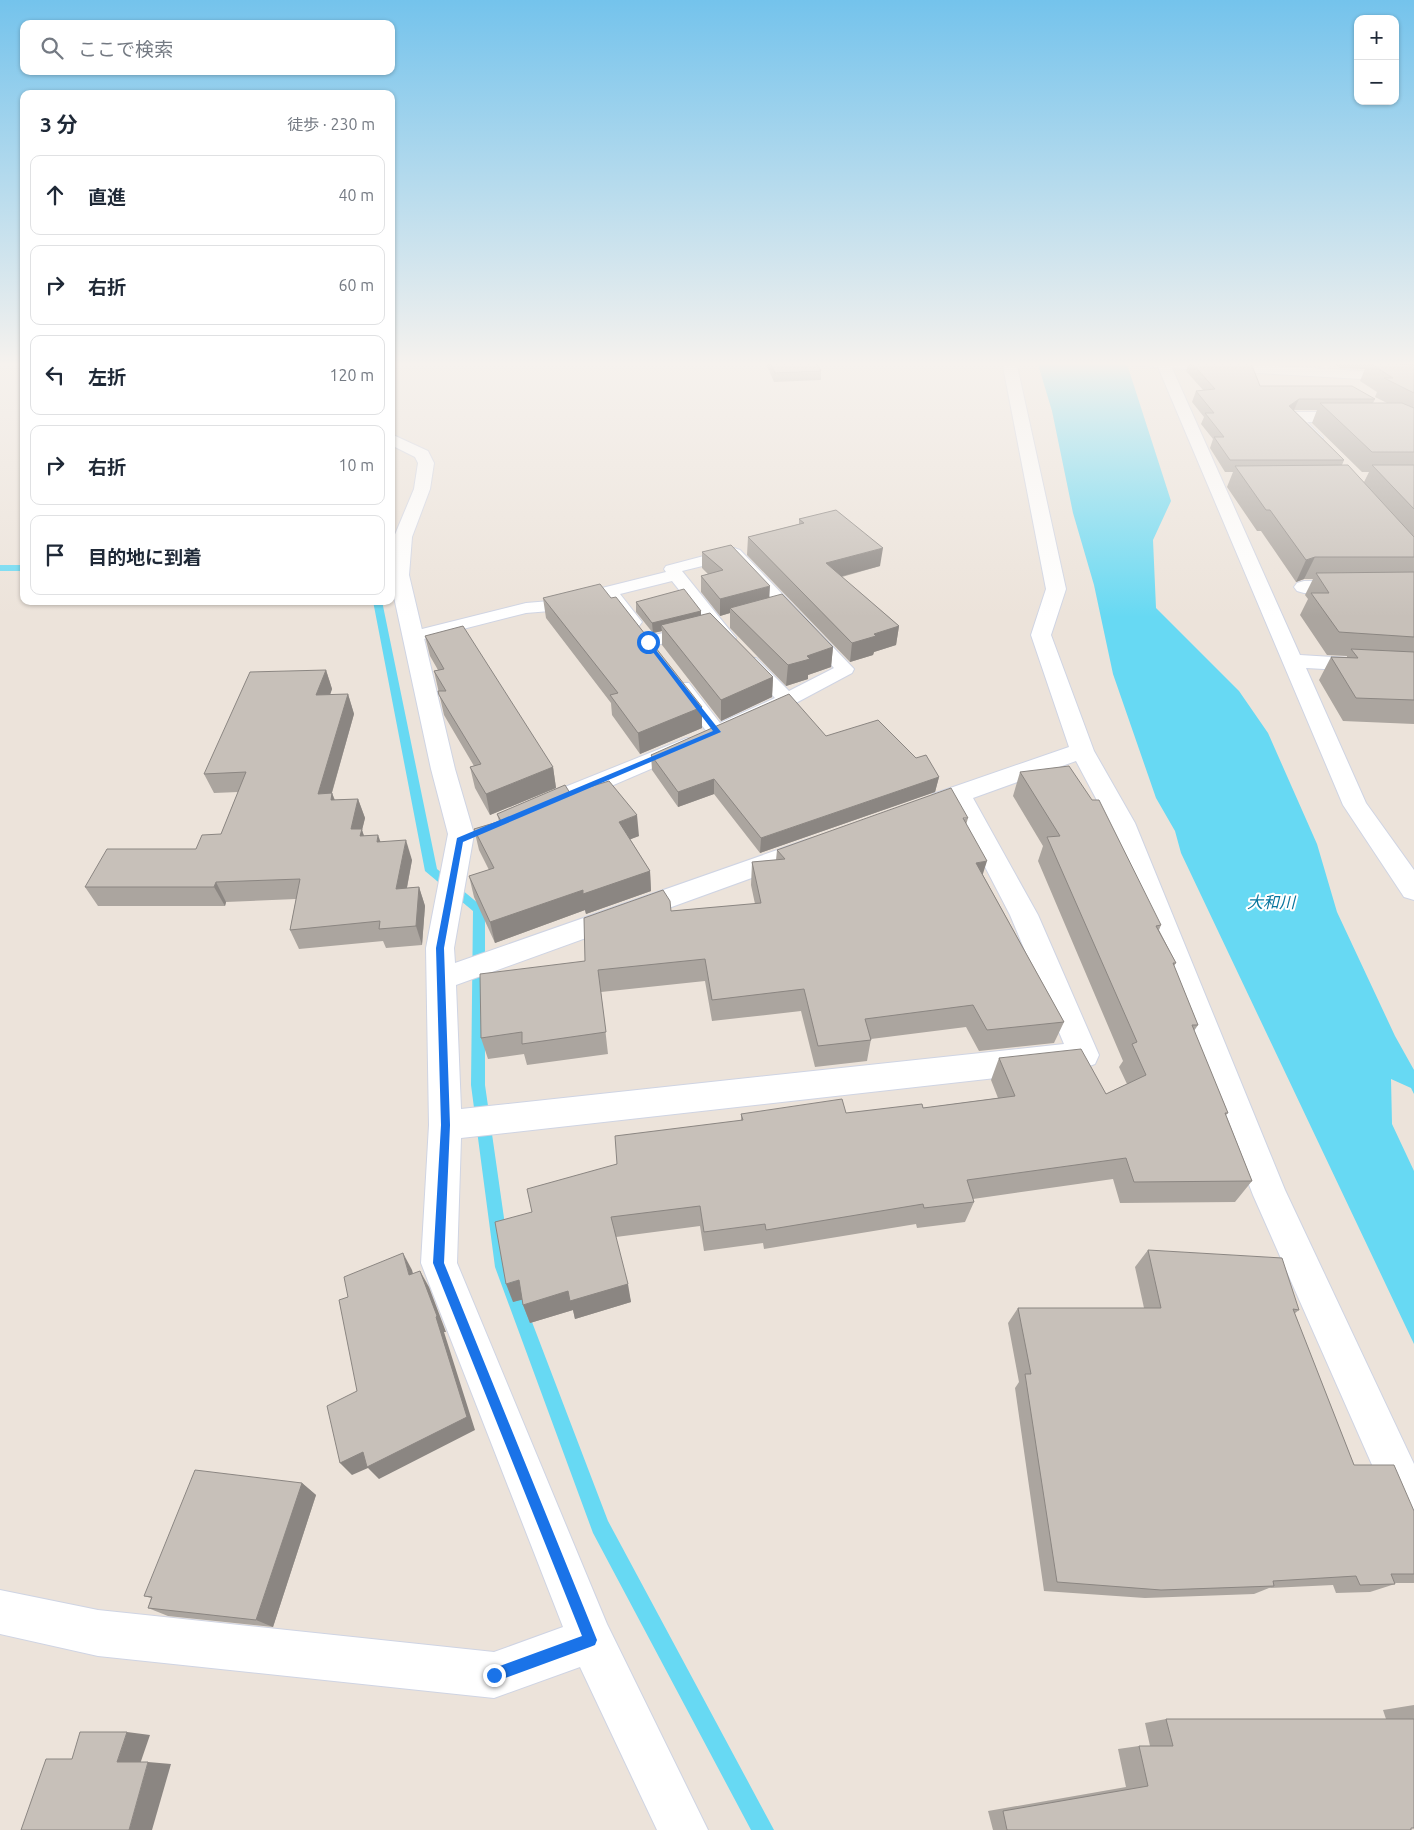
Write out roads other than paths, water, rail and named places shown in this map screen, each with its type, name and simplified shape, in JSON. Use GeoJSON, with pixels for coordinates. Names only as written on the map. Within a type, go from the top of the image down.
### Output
{"type":"FeatureCollection","features":[{"type":"Feature","properties":{"kind":"street"},"geometry":{"type":"LineString","coordinates":[[406,446],[422,454],[426,463],[422,489],[403,537],[399,575],[443,769],[461,834],[440,948],[445,1125],[438,1263],[590,1640],[683,1830]]}},
{"type":"Feature","properties":{"kind":"street"},"geometry":{"type":"LineString","coordinates":[[1027,446],[1056,589],[1041,635],[1082,751],[1122,823],[1270,1196],[1414,1511]]}},
{"type":"Feature","properties":{"kind":"street"},"geometry":{"type":"LineString","coordinates":[[1204,446],[1222,479],[1293,661],[1355,805],[1414,890]]}},
{"type":"Feature","properties":{"kind":"street"},"geometry":{"type":"LineString","coordinates":[[1323,446],[1329,452]]}},
{"type":"Feature","properties":{"kind":"street"},"geometry":{"type":"LineString","coordinates":[[1304,587],[1414,586]]}},
{"type":"Feature","properties":{"kind":"street"},"geometry":{"type":"LineString","coordinates":[[1293,661],[1414,668]]}},
{"type":"Feature","properties":{"kind":"street"},"geometry":{"type":"LineString","coordinates":[[524,813],[717,732]]}},
{"type":"Feature","properties":{"kind":"street"},"geometry":{"type":"LineString","coordinates":[[921,808],[1082,751]]}},
{"type":"Feature","properties":{"kind":"street"},"geometry":{"type":"LineString","coordinates":[[445,1125],[1084,1055],[1024,915],[959,794]]}},
{"type":"Feature","properties":{"kind":"street"},"geometry":{"type":"LineString","coordinates":[[460,840],[488,829]]}},
{"type":"Feature","properties":{"kind":"street"},"geometry":{"type":"LineString","coordinates":[[441,979],[836,838]]}},
{"type":"Feature","properties":{"kind":"street"},"geometry":{"type":"LineString","coordinates":[[0,1612],[98,1633],[494,1675],[590,1640]]}},
{"type":"Feature","properties":{"kind":"lane"},"geometry":{"type":"LineString","coordinates":[[671,672],[717,732],[787,700],[845,670],[734,553],[672,570],[715,625],[787,700]]}},
{"type":"Feature","properties":{"kind":"lane"},"geometry":{"type":"LineString","coordinates":[[412,636],[526,608],[550,606],[676,576]]}},
{"type":"Feature","properties":{"kind":"lane"},"geometry":{"type":"LineString","coordinates":[[610,592],[660,657]]}},
{"type":"Feature","properties":{"kind":"lane"},"geometry":{"type":"LineString","coordinates":[[767,611],[784,606]]}},
{"type":"Feature","properties":{"kind":"lane"},"geometry":{"type":"LineString","coordinates":[[648,642],[732,621]]}},
{"type":"Feature","properties":{"kind":"water","name":"大和川"},"geometry":{"type":"Polygon","coordinates":[[[1059,446],[1153,446],[1171,501],[1153,540],[1156,608],[1239,691],[1268,733],[1317,844],[1337,912],[1395,1036],[1414,1070],[1414,1094],[1411,1088],[1391,1079],[1392,1124],[1414,1171],[1414,1344],[1181,853],[1175,831],[1156,798],[1113,674],[1094,585],[1073,513],[1059,446]]]}},
{"type":"Feature","properties":{"kind":"waterway"},"geometry":{"type":"LineString","coordinates":[[0,568],[20,568]]}},
{"type":"Feature","properties":{"kind":"waterway"},"geometry":{"type":"LineString","coordinates":[[378,605],[431,871],[479,909],[478,1085],[503,1267],[600,1526],[763,1830]]}}]}
